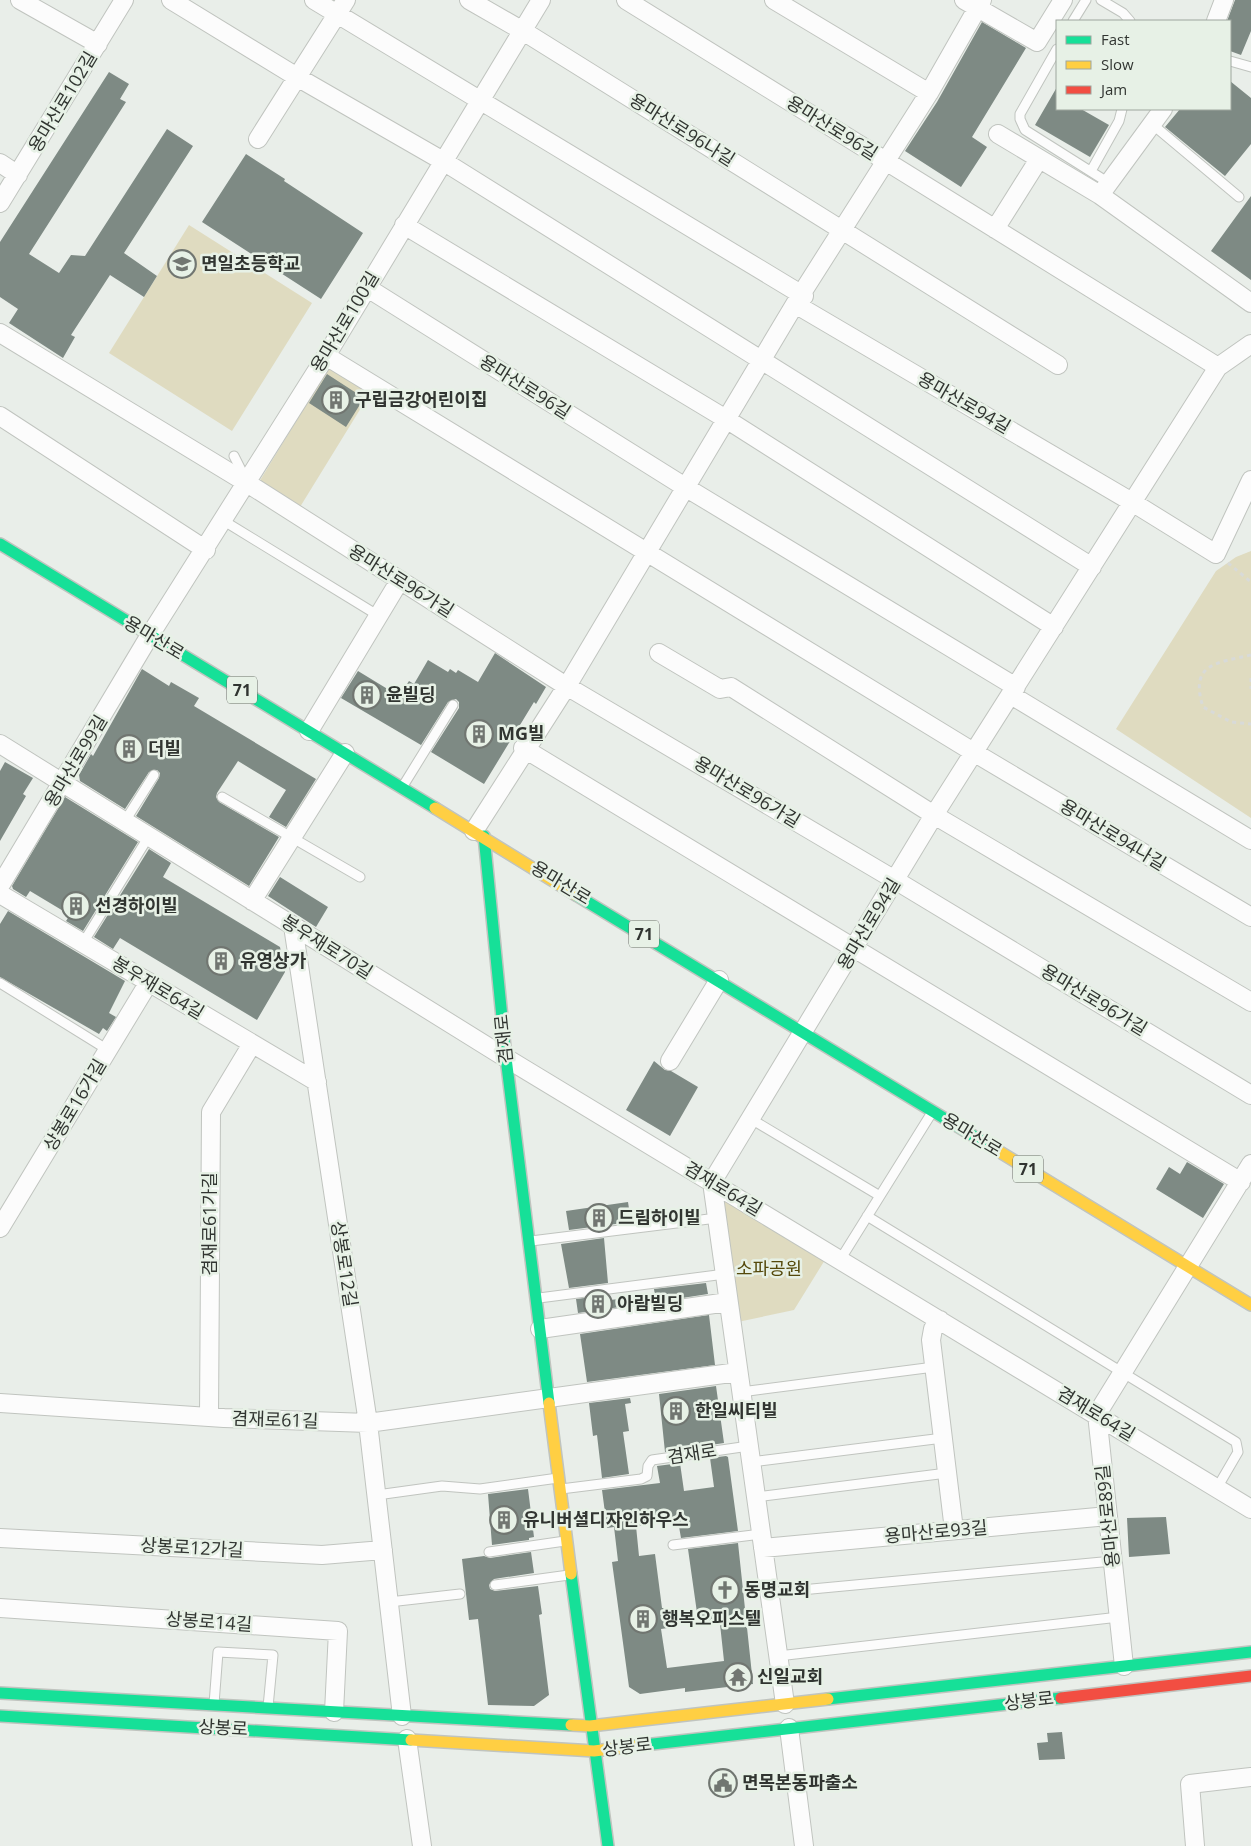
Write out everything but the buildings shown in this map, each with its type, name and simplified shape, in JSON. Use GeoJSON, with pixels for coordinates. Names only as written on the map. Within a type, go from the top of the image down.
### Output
{"type":"FeatureCollection","features":[{"type":"Feature","properties":{"kind":"main road","name":"용마산로"},"geometry":{"type":"LineString","coordinates":[[0,544],[1251,1305]]}},
{"type":"Feature","properties":{"kind":"main road","name":"겸재로"},"geometry":{"type":"LineString","coordinates":[[479,834],[594,1751]]}},
{"type":"Feature","properties":{"kind":"main road","name":"상봉로"},"geometry":{"type":"LineString","coordinates":[[0,1716],[594,1751],[787,1716],[1124,1666],[1251,1652]]}},
{"type":"Feature","properties":{"kind":"main road","name":"상봉로"},"geometry":{"type":"LineString","coordinates":[[0,1693],[590,1726],[787,1716],[1251,1676]]}},
{"type":"Feature","properties":{"kind":"main road"},"geometry":{"type":"LineString","coordinates":[[594,1751],[608,1846]]}},
{"type":"Feature","properties":{"kind":"street"},"geometry":{"type":"LineString","coordinates":[[20,0],[98,44]]}},
{"type":"Feature","properties":{"kind":"street","name":"용마산로102길"},"geometry":{"type":"LineString","coordinates":[[0,203],[124,0]]}},
{"type":"Feature","properties":{"kind":"street"},"geometry":{"type":"LineString","coordinates":[[171,0],[297,77],[443,162],[1092,567]]}},
{"type":"Feature","properties":{"kind":"street","name":"용마산로94길"},"geometry":{"type":"LineString","coordinates":[[314,0],[342,7],[480,100],[1216,554]]}},
{"type":"Feature","properties":{"kind":"street"},"geometry":{"type":"LineString","coordinates":[[469,0],[522,31]]}},
{"type":"Feature","properties":{"kind":"street","name":"용마산로100길"},"geometry":{"type":"LineString","coordinates":[[150,635],[206,550],[326,356],[541,0]]}},
{"type":"Feature","properties":{"kind":"street","name":"용마산로96길"},"geometry":{"type":"LineString","coordinates":[[626,0],[885,161]]}},
{"type":"Feature","properties":{"kind":"street"},"geometry":{"type":"LineString","coordinates":[[774,0],[929,93]]}},
{"type":"Feature","properties":{"kind":"street","name":"용마산로96길"},"geometry":{"type":"LineString","coordinates":[[479,834],[525,749],[567,686],[761,360],[929,93],[974,3],[1037,42],[1064,0]]}},
{"type":"Feature","properties":{"kind":"street"},"geometry":{"type":"LineString","coordinates":[[258,139],[342,7]]}},
{"type":"Feature","properties":{"kind":"street","name":"용마산로96나길"},"geometry":{"type":"LineString","coordinates":[[522,31],[842,229]]}},
{"type":"Feature","properties":{"kind":"street"},"geometry":{"type":"LineString","coordinates":[[1104,189],[1163,110]]}},
{"type":"Feature","properties":{"kind":"street"},"geometry":{"type":"LineString","coordinates":[[998,134],[1039,159],[1104,189],[1251,303]]}},
{"type":"Feature","properties":{"kind":"street"},"geometry":{"type":"LineString","coordinates":[[995,229],[1039,159]]}},
{"type":"Feature","properties":{"kind":"street"},"geometry":{"type":"LineString","coordinates":[[885,161],[1218,367]]}},
{"type":"Feature","properties":{"kind":"street"},"geometry":{"type":"LineString","coordinates":[[0,163],[18,175]]}},
{"type":"Feature","properties":{"kind":"street"},"geometry":{"type":"LineString","coordinates":[[404,225],[726,419],[1054,627]]}},
{"type":"Feature","properties":{"kind":"street"},"geometry":{"type":"LineString","coordinates":[[842,229],[1058,365]]}},
{"type":"Feature","properties":{"kind":"street","name":"용마산로96길"},"geometry":{"type":"LineString","coordinates":[[366,288],[685,487]]}},
{"type":"Feature","properties":{"kind":"street"},"geometry":{"type":"LineString","coordinates":[[0,333],[247,483]]}},
{"type":"Feature","properties":{"kind":"street","name":"용마산로94길"},"geometry":{"type":"LineString","coordinates":[[804,1033],[934,815],[1218,367],[1251,344]]}},
{"type":"Feature","properties":{"kind":"street"},"geometry":{"type":"LineString","coordinates":[[326,356],[645,553],[975,753]]}},
{"type":"Feature","properties":{"kind":"street"},"geometry":{"type":"LineString","coordinates":[[1236,356],[1251,366]]}},
{"type":"Feature","properties":{"kind":"street"},"geometry":{"type":"LineString","coordinates":[[0,416],[206,550]]}},
{"type":"Feature","properties":{"kind":"street"},"geometry":{"type":"LineString","coordinates":[[1216,554],[1251,480]]}},
{"type":"Feature","properties":{"kind":"street","name":"용마산로96가길"},"geometry":{"type":"LineString","coordinates":[[247,483],[567,686],[895,880],[1251,1095]]}},
{"type":"Feature","properties":{"kind":"street"},"geometry":{"type":"LineString","coordinates":[[685,487],[1251,840]]}},
{"type":"Feature","properties":{"kind":"street"},"geometry":{"type":"LineString","coordinates":[[309,731],[400,580]]}},
{"type":"Feature","properties":{"kind":"street","name":"용마산로99길"},"geometry":{"type":"LineString","coordinates":[[0,886],[64,782],[150,635]]}},
{"type":"Feature","properties":{"kind":"street"},"geometry":{"type":"LineString","coordinates":[[659,653],[720,689],[731,687],[934,815],[1251,1002]]}},
{"type":"Feature","properties":{"kind":"street","name":"봉우재로70길"},"geometry":{"type":"LineString","coordinates":[[0,744],[506,1058]]}},
{"type":"Feature","properties":{"kind":"street"},"geometry":{"type":"LineString","coordinates":[[525,749],[855,946],[1241,1182]]}},
{"type":"Feature","properties":{"kind":"street"},"geometry":{"type":"LineString","coordinates":[[252,901],[345,753]]}},
{"type":"Feature","properties":{"kind":"street","name":"용마산로94나길"},"geometry":{"type":"LineString","coordinates":[[975,753],[1251,917]]}},
{"type":"Feature","properties":{"kind":"street","name":"봉우재로64길"},"geometry":{"type":"LineString","coordinates":[[0,894],[317,1082]]}},
{"type":"Feature","properties":{"kind":"street","name":"상봉로12길"},"geometry":{"type":"LineString","coordinates":[[294,926],[368,1423],[402,1716]]}},
{"type":"Feature","properties":{"kind":"street"},"geometry":{"type":"LineString","coordinates":[[670,1061],[719,980]]}},
{"type":"Feature","properties":{"kind":"street","name":"상봉로16가길"},"geometry":{"type":"LineString","coordinates":[[0,1228],[149,982]]}},
{"type":"Feature","properties":{"kind":"street"},"geometry":{"type":"LineString","coordinates":[[804,1033],[712,1182],[804,1846]]}},
{"type":"Feature","properties":{"kind":"street","name":"겸재로61가길"},"geometry":{"type":"LineString","coordinates":[[209,1417],[210,1112],[252,1044]]}},
{"type":"Feature","properties":{"kind":"street","name":"겸재로64길"},"geometry":{"type":"LineString","coordinates":[[506,1058],[1098,1414],[1251,1509]]}},
{"type":"Feature","properties":{"kind":"street"},"geometry":{"type":"LineString","coordinates":[[1098,1414],[1190,1268],[1251,1164]]}},
{"type":"Feature","properties":{"kind":"street"},"geometry":{"type":"LineString","coordinates":[[540,1329],[728,1302]]}},
{"type":"Feature","properties":{"kind":"street"},"geometry":{"type":"LineString","coordinates":[[940,1320],[933,1329],[930,1340],[954,1530]]}},
{"type":"Feature","properties":{"kind":"street"},"geometry":{"type":"LineString","coordinates":[[549,1400],[738,1372]]}},
{"type":"Feature","properties":{"kind":"street","name":"겸재로61길"},"geometry":{"type":"LineString","coordinates":[[0,1403],[209,1417],[368,1423],[549,1400]]}},
{"type":"Feature","properties":{"kind":"street","name":"용마산로89길"},"geometry":{"type":"LineString","coordinates":[[1098,1414],[1124,1666]]}},
{"type":"Feature","properties":{"kind":"street","name":"용마산로93길"},"geometry":{"type":"LineString","coordinates":[[762,1541],[954,1530],[1108,1516]]}},
{"type":"Feature","properties":{"kind":"street","name":"상봉로12가길"},"geometry":{"type":"LineString","coordinates":[[0,1538],[322,1555],[384,1550]]}},
{"type":"Feature","properties":{"kind":"street","name":"상봉로14길"},"geometry":{"type":"LineString","coordinates":[[0,1608],[338,1631],[334,1712]]}},
{"type":"Feature","properties":{"kind":"street"},"geometry":{"type":"LineString","coordinates":[[408,1739],[422,1846]]}},
{"type":"Feature","properties":{"kind":"street"},"geometry":{"type":"LineString","coordinates":[[1195,1846],[1190,1784],[1251,1777]]}},
{"type":"Feature","properties":{"kind":"lane"},"geometry":{"type":"LineString","coordinates":[[1074,20],[1086,0]]}},
{"type":"Feature","properties":{"kind":"lane"},"geometry":{"type":"LineString","coordinates":[[1102,0],[1123,12],[1129,20]]}},
{"type":"Feature","properties":{"kind":"lane"},"geometry":{"type":"LineString","coordinates":[[1056,51],[1020,114],[1022,126],[1024,130],[1091,171],[1104,189]]}},
{"type":"Feature","properties":{"kind":"lane"},"geometry":{"type":"LineString","coordinates":[[1231,61],[1251,67]]}},
{"type":"Feature","properties":{"kind":"lane"},"geometry":{"type":"LineString","coordinates":[[1091,171],[1120,121],[1122,110]]}},
{"type":"Feature","properties":{"kind":"lane"},"geometry":{"type":"LineString","coordinates":[[1152,124],[1239,197]]}},
{"type":"Feature","properties":{"kind":"lane"},"geometry":{"type":"LineString","coordinates":[[234,456],[247,483]]}},
{"type":"Feature","properties":{"kind":"lane"},"geometry":{"type":"LineString","coordinates":[[224,521],[379,616]]}},
{"type":"Feature","properties":{"kind":"lane"},"geometry":{"type":"LineString","coordinates":[[402,787],[452,705]]}},
{"type":"Feature","properties":{"kind":"lane"},"geometry":{"type":"LineString","coordinates":[[125,821],[154,775]]}},
{"type":"Feature","properties":{"kind":"lane"},"geometry":{"type":"LineString","coordinates":[[222,797],[360,877]]}},
{"type":"Feature","properties":{"kind":"lane"},"geometry":{"type":"LineString","coordinates":[[83,943],[149,836]]}},
{"type":"Feature","properties":{"kind":"lane"},"geometry":{"type":"LineString","coordinates":[[0,983],[108,1050]]}},
{"type":"Feature","properties":{"kind":"lane"},"geometry":{"type":"LineString","coordinates":[[840,1260],[933,1111]]}},
{"type":"Feature","properties":{"kind":"lane"},"geometry":{"type":"LineString","coordinates":[[751,1119],[880,1196]]}},
{"type":"Feature","properties":{"kind":"lane"},"geometry":{"type":"LineString","coordinates":[[867,1216],[1236,1442],[1238,1452],[1217,1488]]}},
{"type":"Feature","properties":{"kind":"lane"},"geometry":{"type":"LineString","coordinates":[[529,1241],[717,1218]]}},
{"type":"Feature","properties":{"kind":"lane"},"geometry":{"type":"LineString","coordinates":[[536,1298],[725,1274]]}},
{"type":"Feature","properties":{"kind":"lane"},"geometry":{"type":"LineString","coordinates":[[741,1392],[934,1367]]}},
{"type":"Feature","properties":{"kind":"lane"},"geometry":{"type":"LineString","coordinates":[[750,1454],[943,1438]]}},
{"type":"Feature","properties":{"kind":"lane","name":"겸재로"},"geometry":{"type":"LineString","coordinates":[[377,1495],[442,1486],[480,1489],[642,1479],[647,1476],[648,1466],[652,1460],[750,1454]]}},
{"type":"Feature","properties":{"kind":"lane"},"geometry":{"type":"LineString","coordinates":[[756,1497],[947,1473]]}},
{"type":"Feature","properties":{"kind":"lane"},"geometry":{"type":"LineString","coordinates":[[489,1552],[567,1541]]}},
{"type":"Feature","properties":{"kind":"lane","name":"용마산로93길"},"geometry":{"type":"LineString","coordinates":[[673,1545],[762,1541]]}},
{"type":"Feature","properties":{"kind":"lane"},"geometry":{"type":"LineString","coordinates":[[770,1593],[1113,1561]]}},
{"type":"Feature","properties":{"kind":"lane"},"geometry":{"type":"LineString","coordinates":[[495,1584],[571,1575]]}},
{"type":"Feature","properties":{"kind":"lane"},"geometry":{"type":"LineString","coordinates":[[389,1602],[460,1594]]}},
{"type":"Feature","properties":{"kind":"lane"},"geometry":{"type":"LineString","coordinates":[[778,1656],[1119,1617]]}},
{"type":"Feature","properties":{"kind":"lane"},"geometry":{"type":"LineString","coordinates":[[214,1705],[218,1652],[273,1655],[268,1708]]}},
{"type":"Feature","properties":{"kind":"path"},"geometry":{"type":"LineString","coordinates":[[1216,554],[1251,582]]}},
{"type":"Feature","properties":{"kind":"path"},"geometry":{"type":"LineString","coordinates":[[1251,655],[1212,664],[1202,673],[1197,689],[1203,707],[1231,722],[1251,724]]}},
{"type":"Feature","properties":{"kind":"path"},"geometry":{"type":"LineString","coordinates":[[1251,678],[1251,689]]}},
{"type":"Feature","properties":{"kind":"green space"},"geometry":{"type":"Polygon","coordinates":[[[189,225],[312,303],[232,431],[109,353],[189,225]]]}},
{"type":"Feature","properties":{"kind":"green space"},"geometry":{"type":"Polygon","coordinates":[[[331,364],[372,390],[300,507],[259,482],[331,364]]]}},
{"type":"Feature","properties":{"kind":"green space"},"geometry":{"type":"Polygon","coordinates":[[[1251,551],[1251,818],[1116,729],[1216,571],[1236,557],[1251,551]]]}},
{"type":"Feature","properties":{"kind":"green space","name":"소파공원"},"geometry":{"type":"Polygon","coordinates":[[[714,1185],[828,1255],[794,1310],[733,1323],[714,1185]]]}},
{"type":"Feature","properties":{"kind":"traffic: fast"},"geometry":{"type":"LineString","coordinates":[[0,544],[435,808]]}},
{"type":"Feature","properties":{"kind":"traffic: fast"},"geometry":{"type":"LineString","coordinates":[[484,836],[506,1058],[549,1403]]}},
{"type":"Feature","properties":{"kind":"traffic: fast"},"geometry":{"type":"LineString","coordinates":[[576,895],[995,1149]]}},
{"type":"Feature","properties":{"kind":"traffic: fast"},"geometry":{"type":"LineString","coordinates":[[571,1574],[608,1846]]}},
{"type":"Feature","properties":{"kind":"traffic: fast"},"geometry":{"type":"LineString","coordinates":[[828,1699],[1251,1652]]}},
{"type":"Feature","properties":{"kind":"traffic: fast"},"geometry":{"type":"LineString","coordinates":[[0,1693],[571,1725]]}},
{"type":"Feature","properties":{"kind":"traffic: fast"},"geometry":{"type":"LineString","coordinates":[[635,1746],[1061,1698]]}},
{"type":"Feature","properties":{"kind":"traffic: fast"},"geometry":{"type":"LineString","coordinates":[[0,1716],[411,1740]]}},
{"type":"Feature","properties":{"kind":"traffic: slow"},"geometry":{"type":"LineString","coordinates":[[435,808],[576,895]]}},
{"type":"Feature","properties":{"kind":"traffic: slow"},"geometry":{"type":"LineString","coordinates":[[995,1149],[1251,1305]]}},
{"type":"Feature","properties":{"kind":"traffic: slow"},"geometry":{"type":"LineString","coordinates":[[549,1403],[571,1574]]}},
{"type":"Feature","properties":{"kind":"traffic: slow"},"geometry":{"type":"LineString","coordinates":[[571,1725],[590,1726],[828,1699]]}},
{"type":"Feature","properties":{"kind":"traffic: slow"},"geometry":{"type":"LineString","coordinates":[[411,1740],[594,1751],[635,1746]]}},
{"type":"Feature","properties":{"kind":"traffic: jam"},"geometry":{"type":"LineString","coordinates":[[1061,1698],[1251,1676]]}},
{"type":"Feature","properties":{"kind":"place","name":"면일초등학교"},"geometry":{"type":"Point","coordinates":[182,264]}},
{"type":"Feature","properties":{"kind":"place","name":"구립금강어린이집"},"geometry":{"type":"Point","coordinates":[336,400]}},
{"type":"Feature","properties":{"kind":"place","name":"윤빌딩"},"geometry":{"type":"Point","coordinates":[367,695]}},
{"type":"Feature","properties":{"kind":"place","name":"MG빌"},"geometry":{"type":"Point","coordinates":[479,734]}},
{"type":"Feature","properties":{"kind":"place","name":"더빌"},"geometry":{"type":"Point","coordinates":[129,749]}},
{"type":"Feature","properties":{"kind":"place","name":"선경하이빌"},"geometry":{"type":"Point","coordinates":[76,906]}},
{"type":"Feature","properties":{"kind":"place","name":"유영상가"},"geometry":{"type":"Point","coordinates":[221,961]}},
{"type":"Feature","properties":{"kind":"place","name":"드림하이빌"},"geometry":{"type":"Point","coordinates":[599,1218]}},
{"type":"Feature","properties":{"kind":"place","name":"아람빌딩"},"geometry":{"type":"Point","coordinates":[598,1304]}},
{"type":"Feature","properties":{"kind":"place","name":"한일씨티빌"},"geometry":{"type":"Point","coordinates":[676,1411]}},
{"type":"Feature","properties":{"kind":"place","name":"유니버셜디자인하우스"},"geometry":{"type":"Point","coordinates":[504,1520]}},
{"type":"Feature","properties":{"kind":"place","name":"동명교회"},"geometry":{"type":"Point","coordinates":[725,1590]}},
{"type":"Feature","properties":{"kind":"place","name":"행복오피스텔"},"geometry":{"type":"Point","coordinates":[643,1619]}},
{"type":"Feature","properties":{"kind":"place","name":"신일교회"},"geometry":{"type":"Point","coordinates":[738,1677]}},
{"type":"Feature","properties":{"kind":"place","name":"면목본동파출소"},"geometry":{"type":"Point","coordinates":[723,1783]}}]}
